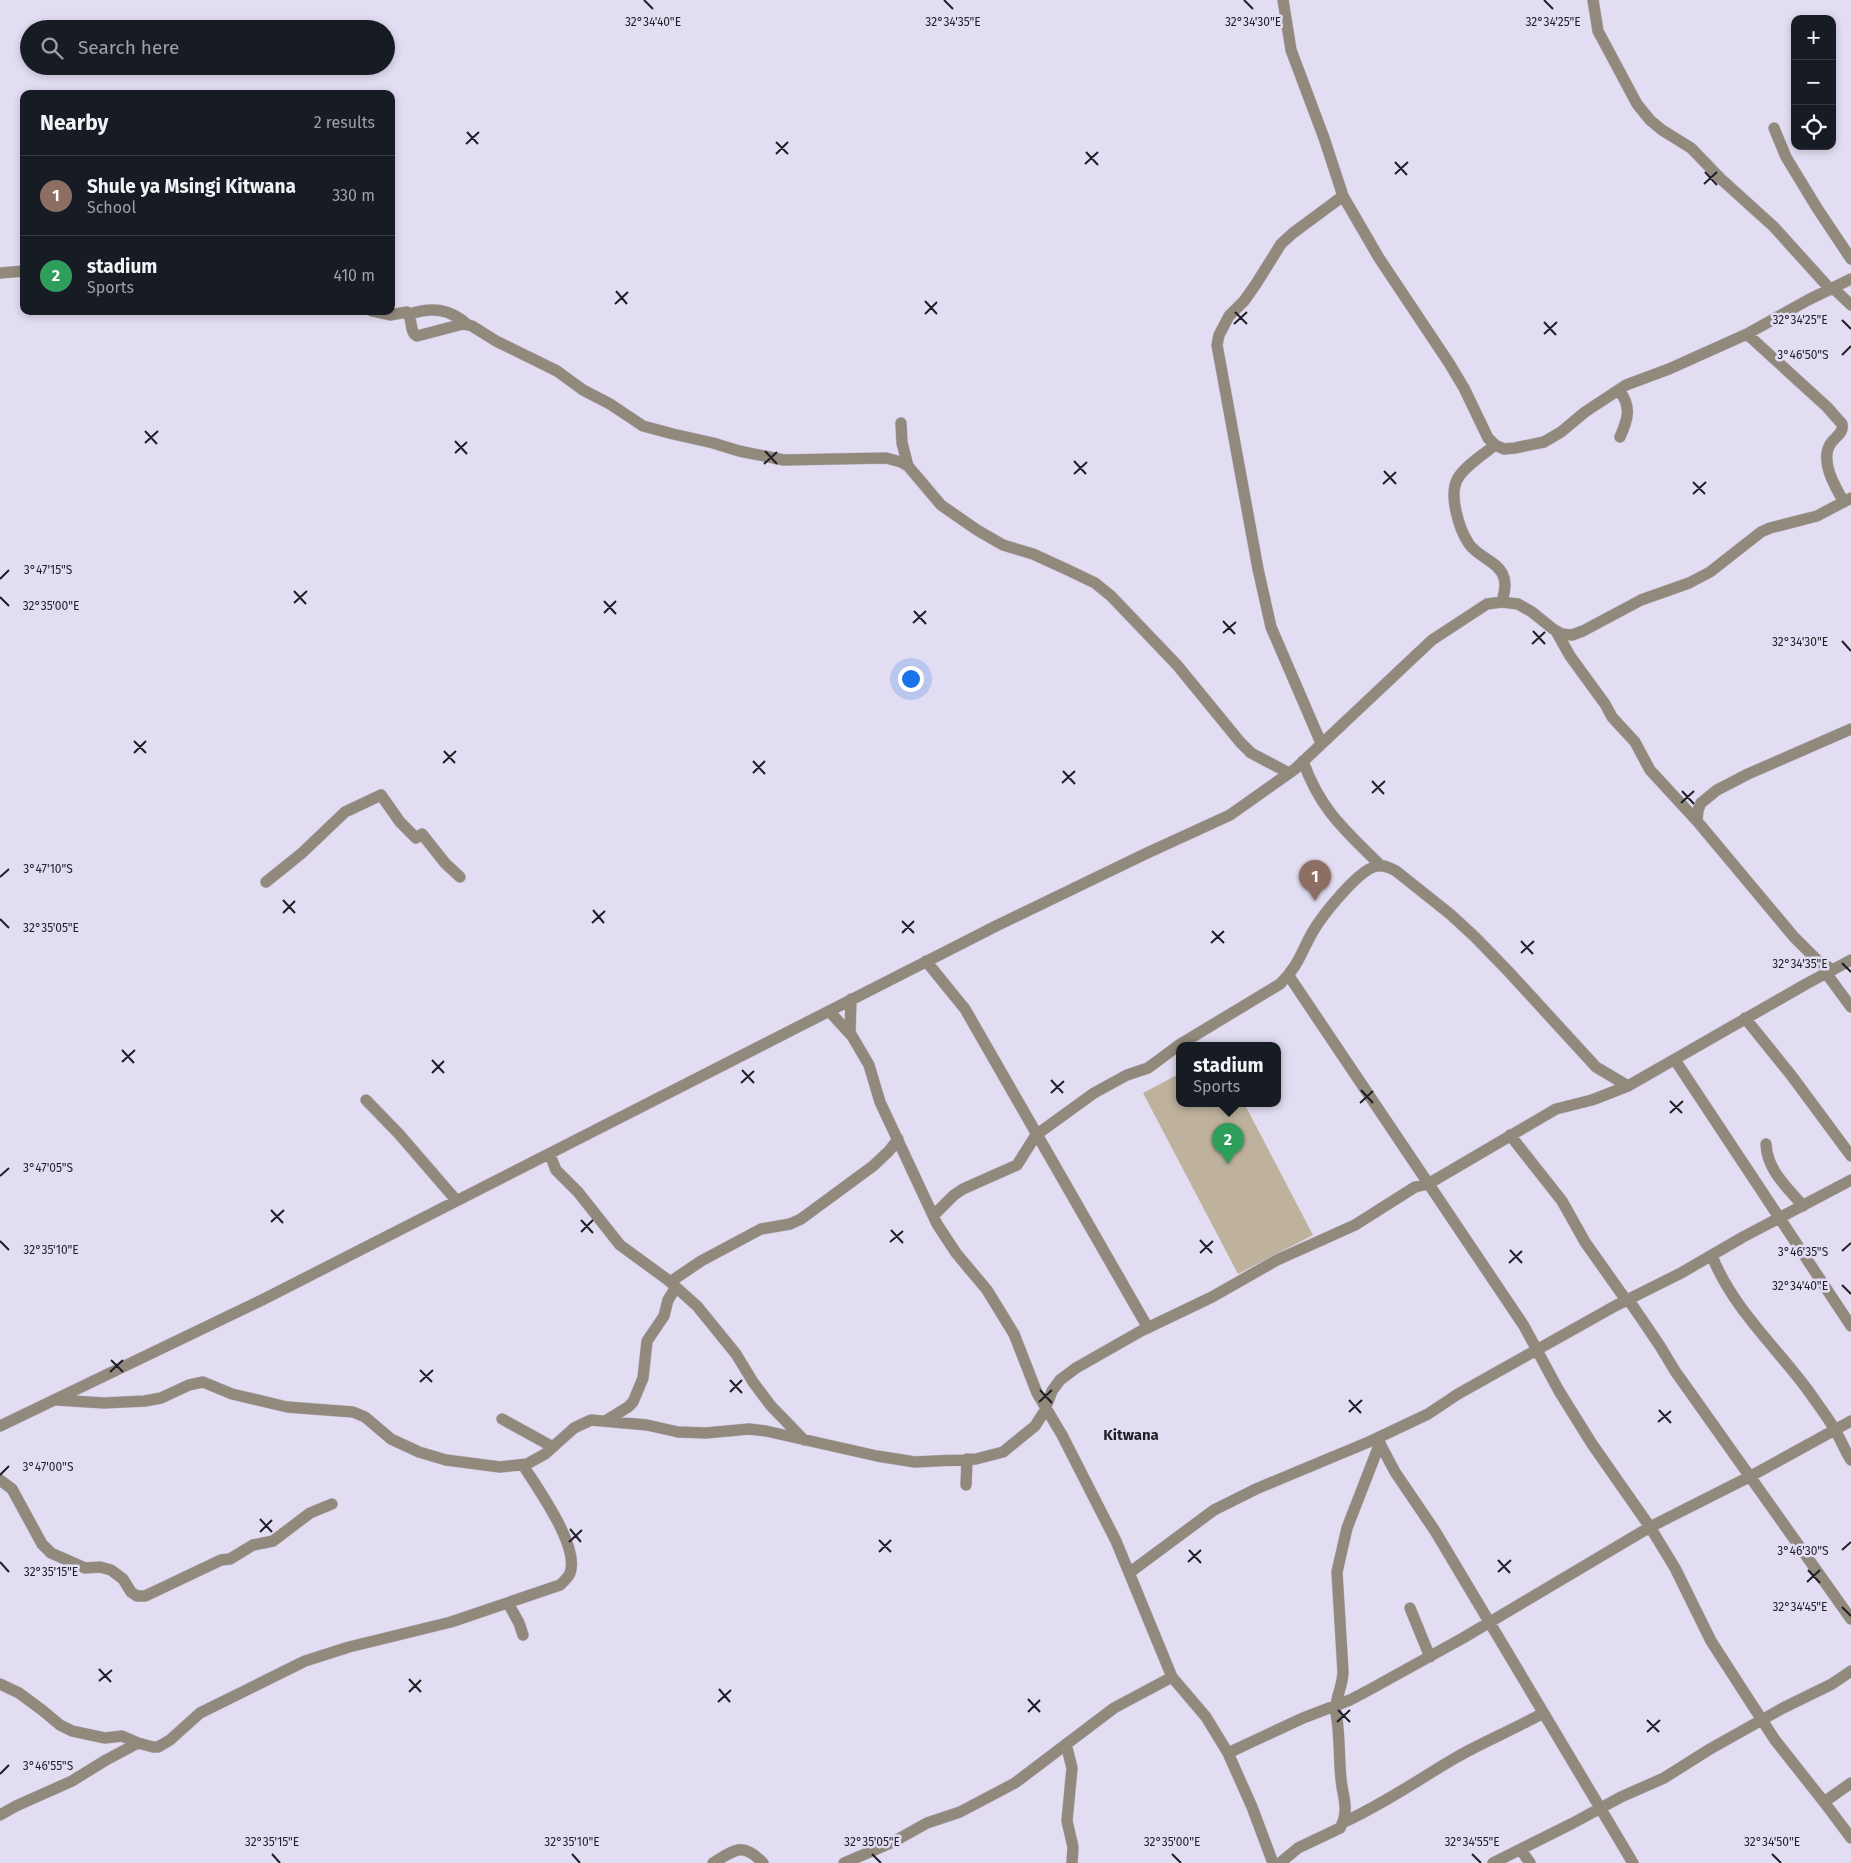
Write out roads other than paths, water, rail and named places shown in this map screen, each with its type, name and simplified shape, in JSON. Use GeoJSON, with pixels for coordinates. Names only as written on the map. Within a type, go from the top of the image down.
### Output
{"type":"FeatureCollection","features":[{"type":"Feature","properties":{"kind":"street"},"geometry":{"type":"LineString","coordinates":[[1283,0],[1287,31],[1294,60],[1324,138],[1342,196],[1379,258],[1464,388],[1488,438],[1495,445],[1504,449],[1544,442],[1619,390],[1747,334],[1851,279]]}},
{"type":"Feature","properties":{"kind":"street"},"geometry":{"type":"LineString","coordinates":[[1594,0],[1598,31],[1637,104],[1650,120],[1690,148],[1720,179],[1746,200],[1774,227],[1832,288],[1851,304]]}},
{"type":"Feature","properties":{"kind":"street"},"geometry":{"type":"LineString","coordinates":[[1774,128],[1786,157],[1816,208],[1851,259]]}},
{"type":"Feature","properties":{"kind":"street"},"geometry":{"type":"LineString","coordinates":[[1321,743],[1271,627],[1258,569],[1217,345],[1219,335],[1229,316],[1256,284],[1281,244],[1342,196]]}},
{"type":"Feature","properties":{"kind":"street"},"geometry":{"type":"LineString","coordinates":[[0,273],[20,271]]}},
{"type":"Feature","properties":{"kind":"street"},"geometry":{"type":"LineString","coordinates":[[395,314],[404,311],[409,314],[424,309],[438,309],[459,317],[468,325]]}},
{"type":"Feature","properties":{"kind":"street"},"geometry":{"type":"LineString","coordinates":[[409,314],[412,332],[417,336],[463,324],[478,328],[496,341],[557,372],[643,426],[738,451],[784,460],[886,458],[901,462],[908,466],[941,505],[977,530],[1003,545],[1033,554],[1095,583],[1111,596],[1177,665],[1251,753],[1289,773]]}},
{"type":"Feature","properties":{"kind":"street"},"geometry":{"type":"LineString","coordinates":[[0,1426],[264,1299],[926,961],[1145,854],[1230,815],[1303,761],[1432,640],[1487,604],[1502,602],[1518,604],[1532,612],[1556,631],[1568,635],[1584,631],[1641,600],[1689,583],[1710,572],[1760,532],[1817,516],[1848,500],[1836,488],[1826,459],[1828,449],[1843,428],[1842,424],[1827,407],[1747,334]]}},
{"type":"Feature","properties":{"kind":"street"},"geometry":{"type":"LineString","coordinates":[[1619,390],[1625,397],[1628,412],[1628,419],[1620,437]]}},
{"type":"Feature","properties":{"kind":"street"},"geometry":{"type":"LineString","coordinates":[[901,423],[902,444],[908,466]]}},
{"type":"Feature","properties":{"kind":"street"},"geometry":{"type":"LineString","coordinates":[[1495,445],[1462,472],[1454,487],[1454,502],[1469,544],[1502,573],[1505,582],[1502,602]]}},
{"type":"Feature","properties":{"kind":"street"},"geometry":{"type":"LineString","coordinates":[[1556,631],[1570,656],[1605,704],[1612,717],[1635,742],[1650,770],[1697,821],[1818,962],[1830,971],[1851,1007]]}},
{"type":"Feature","properties":{"kind":"street"},"geometry":{"type":"LineString","coordinates":[[1697,821],[1698,810],[1702,803],[1717,790],[1748,774],[1851,729]]}},
{"type":"Feature","properties":{"kind":"street"},"geometry":{"type":"LineString","coordinates":[[1303,761],[1314,790],[1325,807],[1357,844],[1381,866]]}},
{"type":"Feature","properties":{"kind":"street"},"geometry":{"type":"LineString","coordinates":[[266,882],[302,853],[345,812],[381,795],[400,822],[416,838],[422,834],[445,864],[460,877]]}},
{"type":"Feature","properties":{"kind":"street"},"geometry":{"type":"LineString","coordinates":[[1184,1042],[1280,984],[1302,957],[1313,932],[1347,888],[1367,870],[1376,866],[1386,866],[1396,871],[1450,914],[1508,971],[1596,1067],[1628,1086]]}},
{"type":"Feature","properties":{"kind":"street"},"geometry":{"type":"LineString","coordinates":[[1812,955],[1815,968],[1813,980]]}},
{"type":"Feature","properties":{"kind":"street"},"geometry":{"type":"LineString","coordinates":[[56,1400],[104,1403],[145,1401],[161,1398],[189,1384],[203,1382],[232,1394],[287,1407],[353,1412],[365,1417],[391,1439],[419,1452],[446,1460],[500,1467],[523,1465],[545,1454],[580,1424],[591,1420],[647,1425],[678,1432],[766,1431],[915,1462],[967,1460],[988,1457],[1003,1452],[1014,1445],[1036,1426],[1052,1391],[1060,1380],[1103,1352],[1212,1297],[1277,1260],[1354,1224],[1415,1187],[1428,1184],[1556,1109],[1592,1100],[1628,1086],[1745,1018],[1851,960]]}},
{"type":"Feature","properties":{"kind":"street"},"geometry":{"type":"LineString","coordinates":[[926,961],[965,1010],[1148,1328]]}},
{"type":"Feature","properties":{"kind":"street"},"geometry":{"type":"LineString","coordinates":[[1288,976],[1498,1285],[1592,1444],[1650,1526],[1675,1568],[1711,1641],[1762,1721],[1851,1838]]}},
{"type":"Feature","properties":{"kind":"street"},"geometry":{"type":"LineString","coordinates":[[850,1034],[851,999]]}},
{"type":"Feature","properties":{"kind":"street"},"geometry":{"type":"LineString","coordinates":[[829,1011],[850,1034],[869,1065],[880,1102],[947,1241],[996,1303],[1014,1334],[1028,1375],[1037,1394],[1046,1406],[1116,1541],[1172,1677],[1206,1717],[1228,1753],[1252,1807],[1273,1863]]}},
{"type":"Feature","properties":{"kind":"street"},"geometry":{"type":"LineString","coordinates":[[1745,1018],[1791,1075],[1851,1156]]}},
{"type":"Feature","properties":{"kind":"street"},"geometry":{"type":"LineString","coordinates":[[934,1215],[954,1194],[1017,1165],[1036,1135],[1094,1093],[1127,1075],[1148,1068],[1176,1047]]}},
{"type":"Feature","properties":{"kind":"street"},"geometry":{"type":"LineString","coordinates":[[1675,1060],[1851,1326]]}},
{"type":"Feature","properties":{"kind":"street"},"geometry":{"type":"LineString","coordinates":[[366,1100],[399,1134],[456,1200]]}},
{"type":"Feature","properties":{"kind":"street"},"geometry":{"type":"LineString","coordinates":[[1510,1135],[1562,1201],[1584,1242],[1660,1346],[1674,1371],[1851,1618]]}},
{"type":"Feature","properties":{"kind":"street"},"geometry":{"type":"LineString","coordinates":[[607,1420],[633,1402],[643,1378],[647,1341],[664,1316],[673,1284],[701,1261],[761,1229],[790,1224],[801,1219],[873,1166],[889,1152],[898,1139]]}},
{"type":"Feature","properties":{"kind":"street"},"geometry":{"type":"LineString","coordinates":[[1766,1144],[1767,1154],[1779,1179],[1803,1206]]}},
{"type":"Feature","properties":{"kind":"street"},"geometry":{"type":"LineString","coordinates":[[550,1154],[556,1170],[578,1192],[620,1245],[673,1284],[697,1306],[716,1328],[770,1406],[804,1440]]}},
{"type":"Feature","properties":{"kind":"street"},"geometry":{"type":"LineString","coordinates":[[1129,1573],[1214,1510],[1256,1489],[1379,1440],[1627,1300],[1851,1180]]}},
{"type":"Feature","properties":{"kind":"street"},"geometry":{"type":"LineString","coordinates":[[1712,1256],[1726,1284],[1751,1320],[1808,1390],[1835,1430],[1851,1460]]}},
{"type":"Feature","properties":{"kind":"street"},"geometry":{"type":"LineString","coordinates":[[502,1419],[553,1447]]}},
{"type":"Feature","properties":{"kind":"street"},"geometry":{"type":"LineString","coordinates":[[1228,1753],[1303,1718],[1350,1700],[1430,1657],[1650,1526],[1750,1476],[1851,1421]]}},
{"type":"Feature","properties":{"kind":"street"},"geometry":{"type":"LineString","coordinates":[[1379,1440],[1395,1472],[1435,1531],[1633,1863]]}},
{"type":"Feature","properties":{"kind":"street"},"geometry":{"type":"LineString","coordinates":[[1280,1863],[1298,1848],[1340,1828],[1344,1822],[1345,1802],[1336,1706],[1343,1680],[1336,1572],[1347,1528],[1379,1440]]}},
{"type":"Feature","properties":{"kind":"street"},"geometry":{"type":"LineString","coordinates":[[966,1485],[967,1460]]}},
{"type":"Feature","properties":{"kind":"street"},"geometry":{"type":"LineString","coordinates":[[0,1684],[19,1693],[72,1732],[105,1738],[122,1736],[153,1747],[163,1745],[200,1713],[306,1661],[349,1647],[450,1622],[560,1585],[571,1572],[572,1559],[557,1518],[523,1465]]}},
{"type":"Feature","properties":{"kind":"street"},"geometry":{"type":"LineString","coordinates":[[0,1480],[12,1489],[42,1544],[51,1553],[85,1568],[100,1567],[112,1570],[123,1579],[133,1594],[140,1597],[221,1560],[230,1559],[253,1546],[273,1541],[310,1513],[332,1504]]}},
{"type":"Feature","properties":{"kind":"street"},"geometry":{"type":"LineString","coordinates":[[508,1603],[519,1623],[522,1636]]}},
{"type":"Feature","properties":{"kind":"street"},"geometry":{"type":"LineString","coordinates":[[1410,1608],[1430,1657]]}},
{"type":"Feature","properties":{"kind":"street"},"geometry":{"type":"LineString","coordinates":[[1493,1863],[1664,1778],[1710,1749],[1783,1708],[1832,1684],[1851,1671]]}},
{"type":"Feature","properties":{"kind":"street"},"geometry":{"type":"LineString","coordinates":[[844,1863],[893,1842],[927,1823],[960,1812],[1015,1783],[1114,1708],[1172,1677]]}},
{"type":"Feature","properties":{"kind":"street"},"geometry":{"type":"LineString","coordinates":[[1344,1822],[1400,1793],[1467,1751],[1517,1728],[1543,1713]]}},
{"type":"Feature","properties":{"kind":"street"},"geometry":{"type":"LineString","coordinates":[[0,1815],[72,1781],[138,1743]]}},
{"type":"Feature","properties":{"kind":"street"},"geometry":{"type":"LineString","coordinates":[[1066,1744],[1072,1768],[1067,1821],[1073,1847],[1072,1863]]}},
{"type":"Feature","properties":{"kind":"street"},"geometry":{"type":"LineString","coordinates":[[1824,1802],[1851,1784]]}},
{"type":"Feature","properties":{"kind":"street"},"geometry":{"type":"LineString","coordinates":[[713,1863],[733,1852],[745,1849],[753,1853],[763,1863]]}},
{"type":"Feature","properties":{"kind":"street"},"geometry":{"type":"LineString","coordinates":[[1521,1850],[1530,1863]]}},
{"type":"Feature","properties":{"kind":"place","name":"Shule ya Msingi Kitwana"},"geometry":{"type":"Point","coordinates":[1315,901]}},
{"type":"Feature","properties":{"kind":"place","name":"stadium"},"geometry":{"type":"Point","coordinates":[1228,1164]}},
{"type":"Feature","properties":{"kind":"district","name":"Kitwana"},"geometry":{"type":"Point","coordinates":[1131,1435]}}]}
